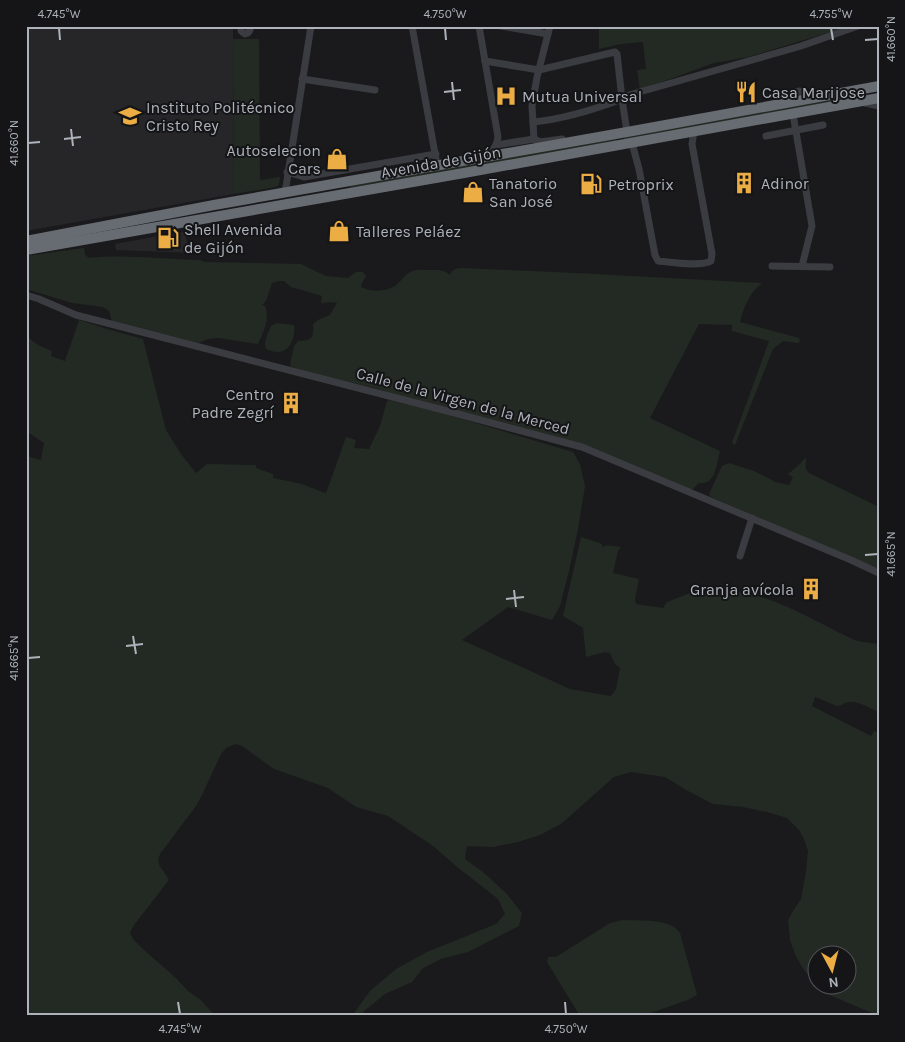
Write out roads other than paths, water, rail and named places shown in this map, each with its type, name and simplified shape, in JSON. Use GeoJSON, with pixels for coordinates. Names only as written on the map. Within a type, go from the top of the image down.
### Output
{"type":"FeatureCollection","features":[{"type":"Feature","properties":{"kind":"highway","name":"Avenida de Gijón"},"geometry":{"type":"LineString","coordinates":[[26,241],[879,86]]}},
{"type":"Feature","properties":{"kind":"highway","name":"Avenida de Gijón"},"geometry":{"type":"LineString","coordinates":[[26,250],[879,98]]}},
{"type":"Feature","properties":{"kind":"highway"},"geometry":{"type":"LineString","coordinates":[[216,217],[225,212],[278,202],[285,193],[294,198],[360,191]]}},
{"type":"Feature","properties":{"kind":"street"},"geometry":{"type":"LineString","coordinates":[[241,26],[241,31],[245,34],[250,30],[250,26]]}},
{"type":"Feature","properties":{"kind":"street"},"geometry":{"type":"LineString","coordinates":[[285,193],[311,26]]}},
{"type":"Feature","properties":{"kind":"street"},"geometry":{"type":"LineString","coordinates":[[412,26],[438,165]]}},
{"type":"Feature","properties":{"kind":"street"},"geometry":{"type":"LineString","coordinates":[[479,26],[498,137],[496,145],[489,156]]}},
{"type":"Feature","properties":{"kind":"street"},"geometry":{"type":"LineString","coordinates":[[501,26],[548,34]]}},
{"type":"Feature","properties":{"kind":"street"},"geometry":{"type":"LineString","coordinates":[[534,139],[532,106],[550,26]]}},
{"type":"Feature","properties":{"kind":"street"},"geometry":{"type":"LineString","coordinates":[[532,122],[552,120],[590,111],[622,98],[801,46],[858,26]]}},
{"type":"Feature","properties":{"kind":"street"},"geometry":{"type":"LineString","coordinates":[[486,61],[539,70],[614,52],[618,54],[622,98],[628,132]]}},
{"type":"Feature","properties":{"kind":"street"},"geometry":{"type":"LineString","coordinates":[[302,79],[375,90]]}},
{"type":"Feature","properties":{"kind":"street","name":"Avenida de Gijón"},"geometry":{"type":"LineString","coordinates":[[866,88],[879,80]]}},
{"type":"Feature","properties":{"kind":"street","name":"Avenida de Gijón"},"geometry":{"type":"LineString","coordinates":[[860,102],[879,106]]}},
{"type":"Feature","properties":{"kind":"street"},"geometry":{"type":"LineString","coordinates":[[793,114],[812,226],[802,266]]}},
{"type":"Feature","properties":{"kind":"street"},"geometry":{"type":"LineString","coordinates":[[766,136],[822,125]]}},
{"type":"Feature","properties":{"kind":"street"},"geometry":{"type":"LineString","coordinates":[[632,143],[655,255],[658,261],[706,264],[711,261],[712,254],[692,144],[694,131]]}},
{"type":"Feature","properties":{"kind":"street","name":"Avenida de Gijón"},"geometry":{"type":"LineString","coordinates":[[496,145],[534,139],[540,142],[571,137],[579,140]]}},
{"type":"Feature","properties":{"kind":"street","name":"Avenida de Gijón"},"geometry":{"type":"LineString","coordinates":[[287,172],[304,177],[436,154]]}},
{"type":"Feature","properties":{"kind":"street"},"geometry":{"type":"LineString","coordinates":[[772,266],[830,267]]}},
{"type":"Feature","properties":{"kind":"street","name":"Calle de la Virgen de la Merced"},"geometry":{"type":"LineString","coordinates":[[26,295],[76,315],[582,448],[879,573]]}},
{"type":"Feature","properties":{"kind":"street"},"geometry":{"type":"LineString","coordinates":[[740,556],[752,518]]}},
{"type":"Feature","properties":{"kind":"place","name":"Casa Marijose"},"geometry":{"type":"Point","coordinates":[746,92]}},
{"type":"Feature","properties":{"kind":"place","name":"Mutua Universal"},"geometry":{"type":"Point","coordinates":[506,96]}},
{"type":"Feature","properties":{"kind":"place","name":"Instituto Politécnico Cristo Rey"},"geometry":{"type":"Point","coordinates":[130,116]}},
{"type":"Feature","properties":{"kind":"place","name":"Autoselecion Cars"},"geometry":{"type":"Point","coordinates":[337,159]}},
{"type":"Feature","properties":{"kind":"place","name":"Adinor"},"geometry":{"type":"Point","coordinates":[744,183]}},
{"type":"Feature","properties":{"kind":"place","name":"Petroprix"},"geometry":{"type":"Point","coordinates":[591,184]}},
{"type":"Feature","properties":{"kind":"place","name":"Tanatorio San José"},"geometry":{"type":"Point","coordinates":[473,192]}},
{"type":"Feature","properties":{"kind":"place","name":"Talleres Peláez"},"geometry":{"type":"Point","coordinates":[339,231]}},
{"type":"Feature","properties":{"kind":"place","name":"Shell Avenida de Gijón"},"geometry":{"type":"Point","coordinates":[168,238]}},
{"type":"Feature","properties":{"kind":"place","name":"Centro Padre Zegrí"},"geometry":{"type":"Point","coordinates":[291,403]}},
{"type":"Feature","properties":{"kind":"place","name":"Granja avícola"},"geometry":{"type":"Point","coordinates":[811,589]}}]}
